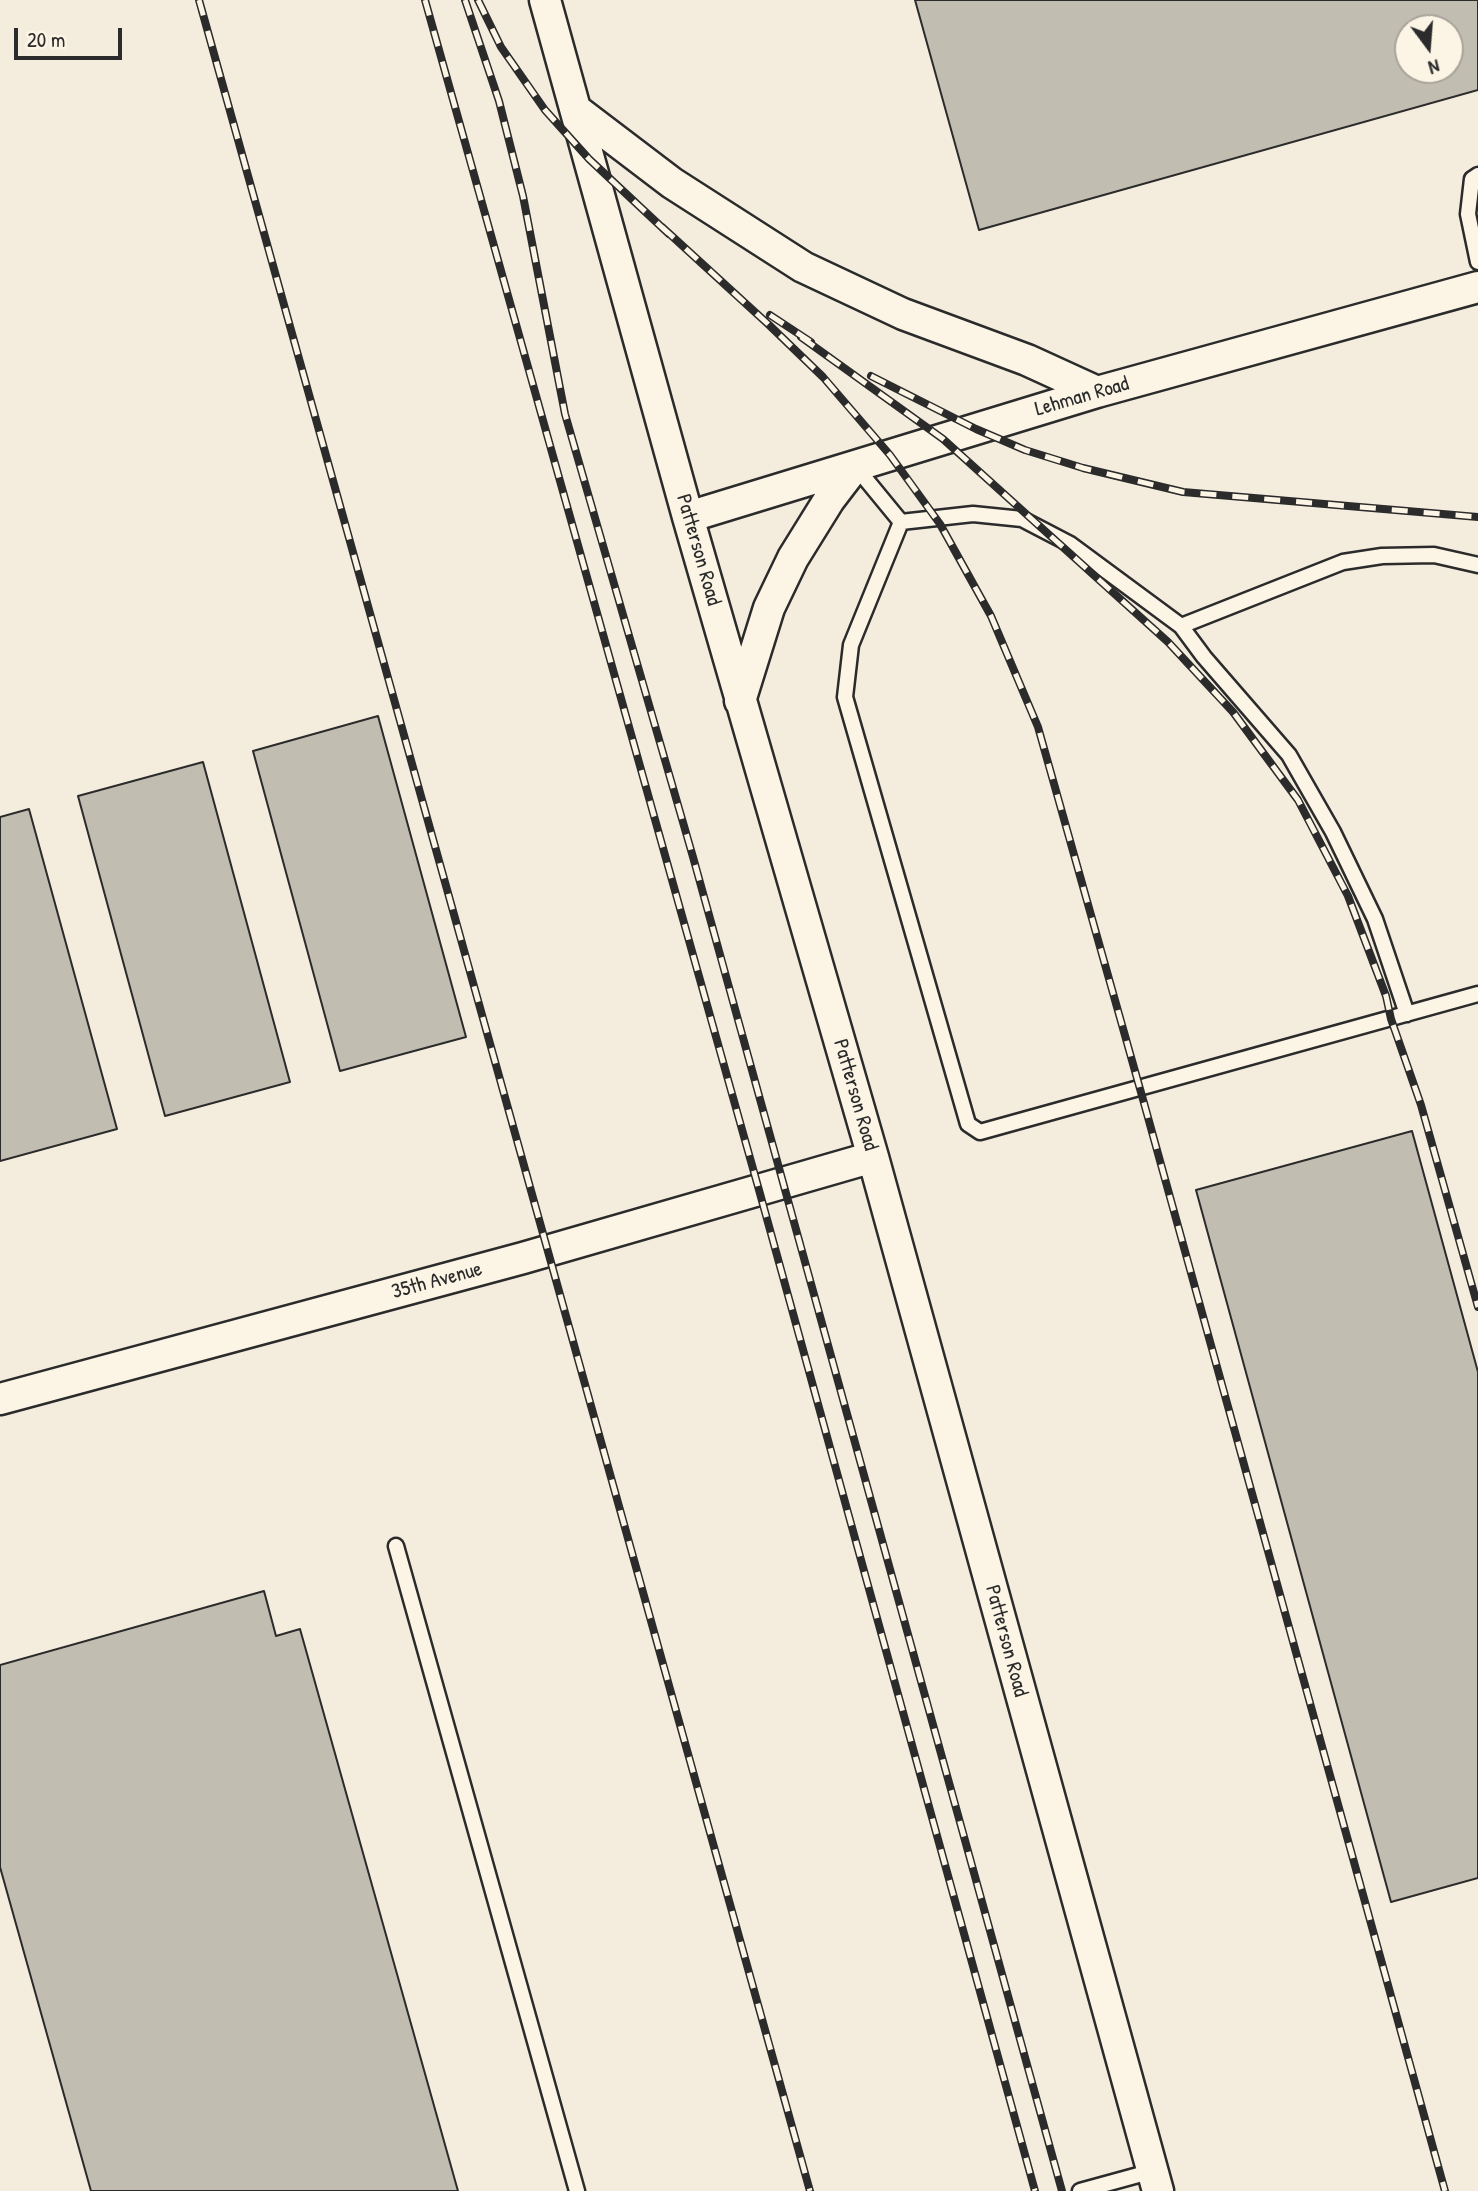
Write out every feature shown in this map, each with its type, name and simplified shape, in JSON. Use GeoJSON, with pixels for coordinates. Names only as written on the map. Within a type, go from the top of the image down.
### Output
{"type":"FeatureCollection","features":[{"type":"Feature","properties":{"kind":"street","name":"Patterson Road"},"geometry":{"type":"LineString","coordinates":[[545,0],[740,701],[873,1157],[1155,2181]]}},
{"type":"Feature","properties":{"kind":"street"},"geometry":{"type":"LineString","coordinates":[[576,110],[672,183],[803,267],[903,314],[1027,360],[1097,392]]}},
{"type":"Feature","properties":{"kind":"street","name":"Lehman Road"},"geometry":{"type":"LineString","coordinates":[[688,517],[1097,392],[1478,287]]}},
{"type":"Feature","properties":{"kind":"street"},"geometry":{"type":"LineString","coordinates":[[740,701],[769,608],[793,558],[829,500],[855,466]]}},
{"type":"Feature","properties":{"kind":"street","name":"35th Avenue"},"geometry":{"type":"LineString","coordinates":[[0,1399],[523,1258],[873,1157]]}},
{"type":"Feature","properties":{"kind":"lane"},"geometry":{"type":"LineString","coordinates":[[1478,175],[1472,179],[1468,214],[1478,262]]}},
{"type":"Feature","properties":{"kind":"lane"},"geometry":{"type":"LineString","coordinates":[[855,466],[901,522]]}},
{"type":"Feature","properties":{"kind":"lane"},"geometry":{"type":"LineString","coordinates":[[901,522],[973,514],[1022,519],[1070,544],[1181,626],[1204,657],[1289,755],[1333,832],[1375,919],[1407,1014]]}},
{"type":"Feature","properties":{"kind":"lane"},"geometry":{"type":"LineString","coordinates":[[901,522],[850,645],[845,697],[968,1124],[980,1132],[1478,994]]}},
{"type":"Feature","properties":{"kind":"lane"},"geometry":{"type":"LineString","coordinates":[[1181,626],[1343,562],[1382,556],[1434,555],[1478,565]]}},
{"type":"Feature","properties":{"kind":"lane"},"geometry":{"type":"LineString","coordinates":[[396,1546],[577,2191]]}},
{"type":"Feature","properties":{"kind":"lane"},"geometry":{"type":"LineString","coordinates":[[1080,2191],[1155,2181]]}},
{"type":"Feature","properties":{"kind":"building"},"geometry":{"type":"Polygon","coordinates":[[[915,0],[1478,0],[1478,90],[979,230],[915,0]]]}},
{"type":"Feature","properties":{"kind":"building"},"geometry":{"type":"Polygon","coordinates":[[[378,716],[466,1037],[340,1071],[253,751],[378,716]]]}},
{"type":"Feature","properties":{"kind":"building"},"geometry":{"type":"Polygon","coordinates":[[[203,762],[290,1082],[165,1116],[78,796],[203,762]]]}},
{"type":"Feature","properties":{"kind":"building"},"geometry":{"type":"Polygon","coordinates":[[[29,809],[117,1129],[0,1161],[0,817],[29,809]]]}},
{"type":"Feature","properties":{"kind":"building"},"geometry":{"type":"Polygon","coordinates":[[[1412,1131],[1478,1372],[1478,1878],[1391,1902],[1196,1190],[1412,1131]]]}},
{"type":"Feature","properties":{"kind":"building"},"geometry":{"type":"Polygon","coordinates":[[[264,1591],[276,1636],[300,1629],[458,2191],[91,2191],[0,1867],[0,1665],[264,1591]]]}},
{"type":"Feature","properties":{"kind":"railway"},"geometry":{"type":"LineString","coordinates":[[199,0],[810,2191]]}},
{"type":"Feature","properties":{"kind":"railway"},"geometry":{"type":"LineString","coordinates":[[425,0],[759,1190],[1035,2191]]}},
{"type":"Feature","properties":{"kind":"railway"},"geometry":{"type":"LineString","coordinates":[[465,0],[499,101],[523,196],[565,414],[693,857],[1062,2191]]}},
{"type":"Feature","properties":{"kind":"railway"},"geometry":{"type":"LineString","coordinates":[[478,0],[501,47],[545,110],[589,159],[669,234]]}},
{"type":"Feature","properties":{"kind":"railway"},"geometry":{"type":"LineString","coordinates":[[662,227],[823,377],[890,455],[940,524],[991,616],[1038,727],[1445,2191]]}},
{"type":"Feature","properties":{"kind":"railway"},"geometry":{"type":"LineString","coordinates":[[770,315],[811,342]]}},
{"type":"Feature","properties":{"kind":"railway"},"geometry":{"type":"LineString","coordinates":[[801,337],[943,439],[1168,642],[1233,712],[1298,800],[1348,896],[1386,996],[1391,1019],[1421,1105],[1478,1307]]}},
{"type":"Feature","properties":{"kind":"railway"},"geometry":{"type":"LineString","coordinates":[[871,376],[976,429],[1025,450],[1083,468],[1183,492],[1478,517]]}}]}
